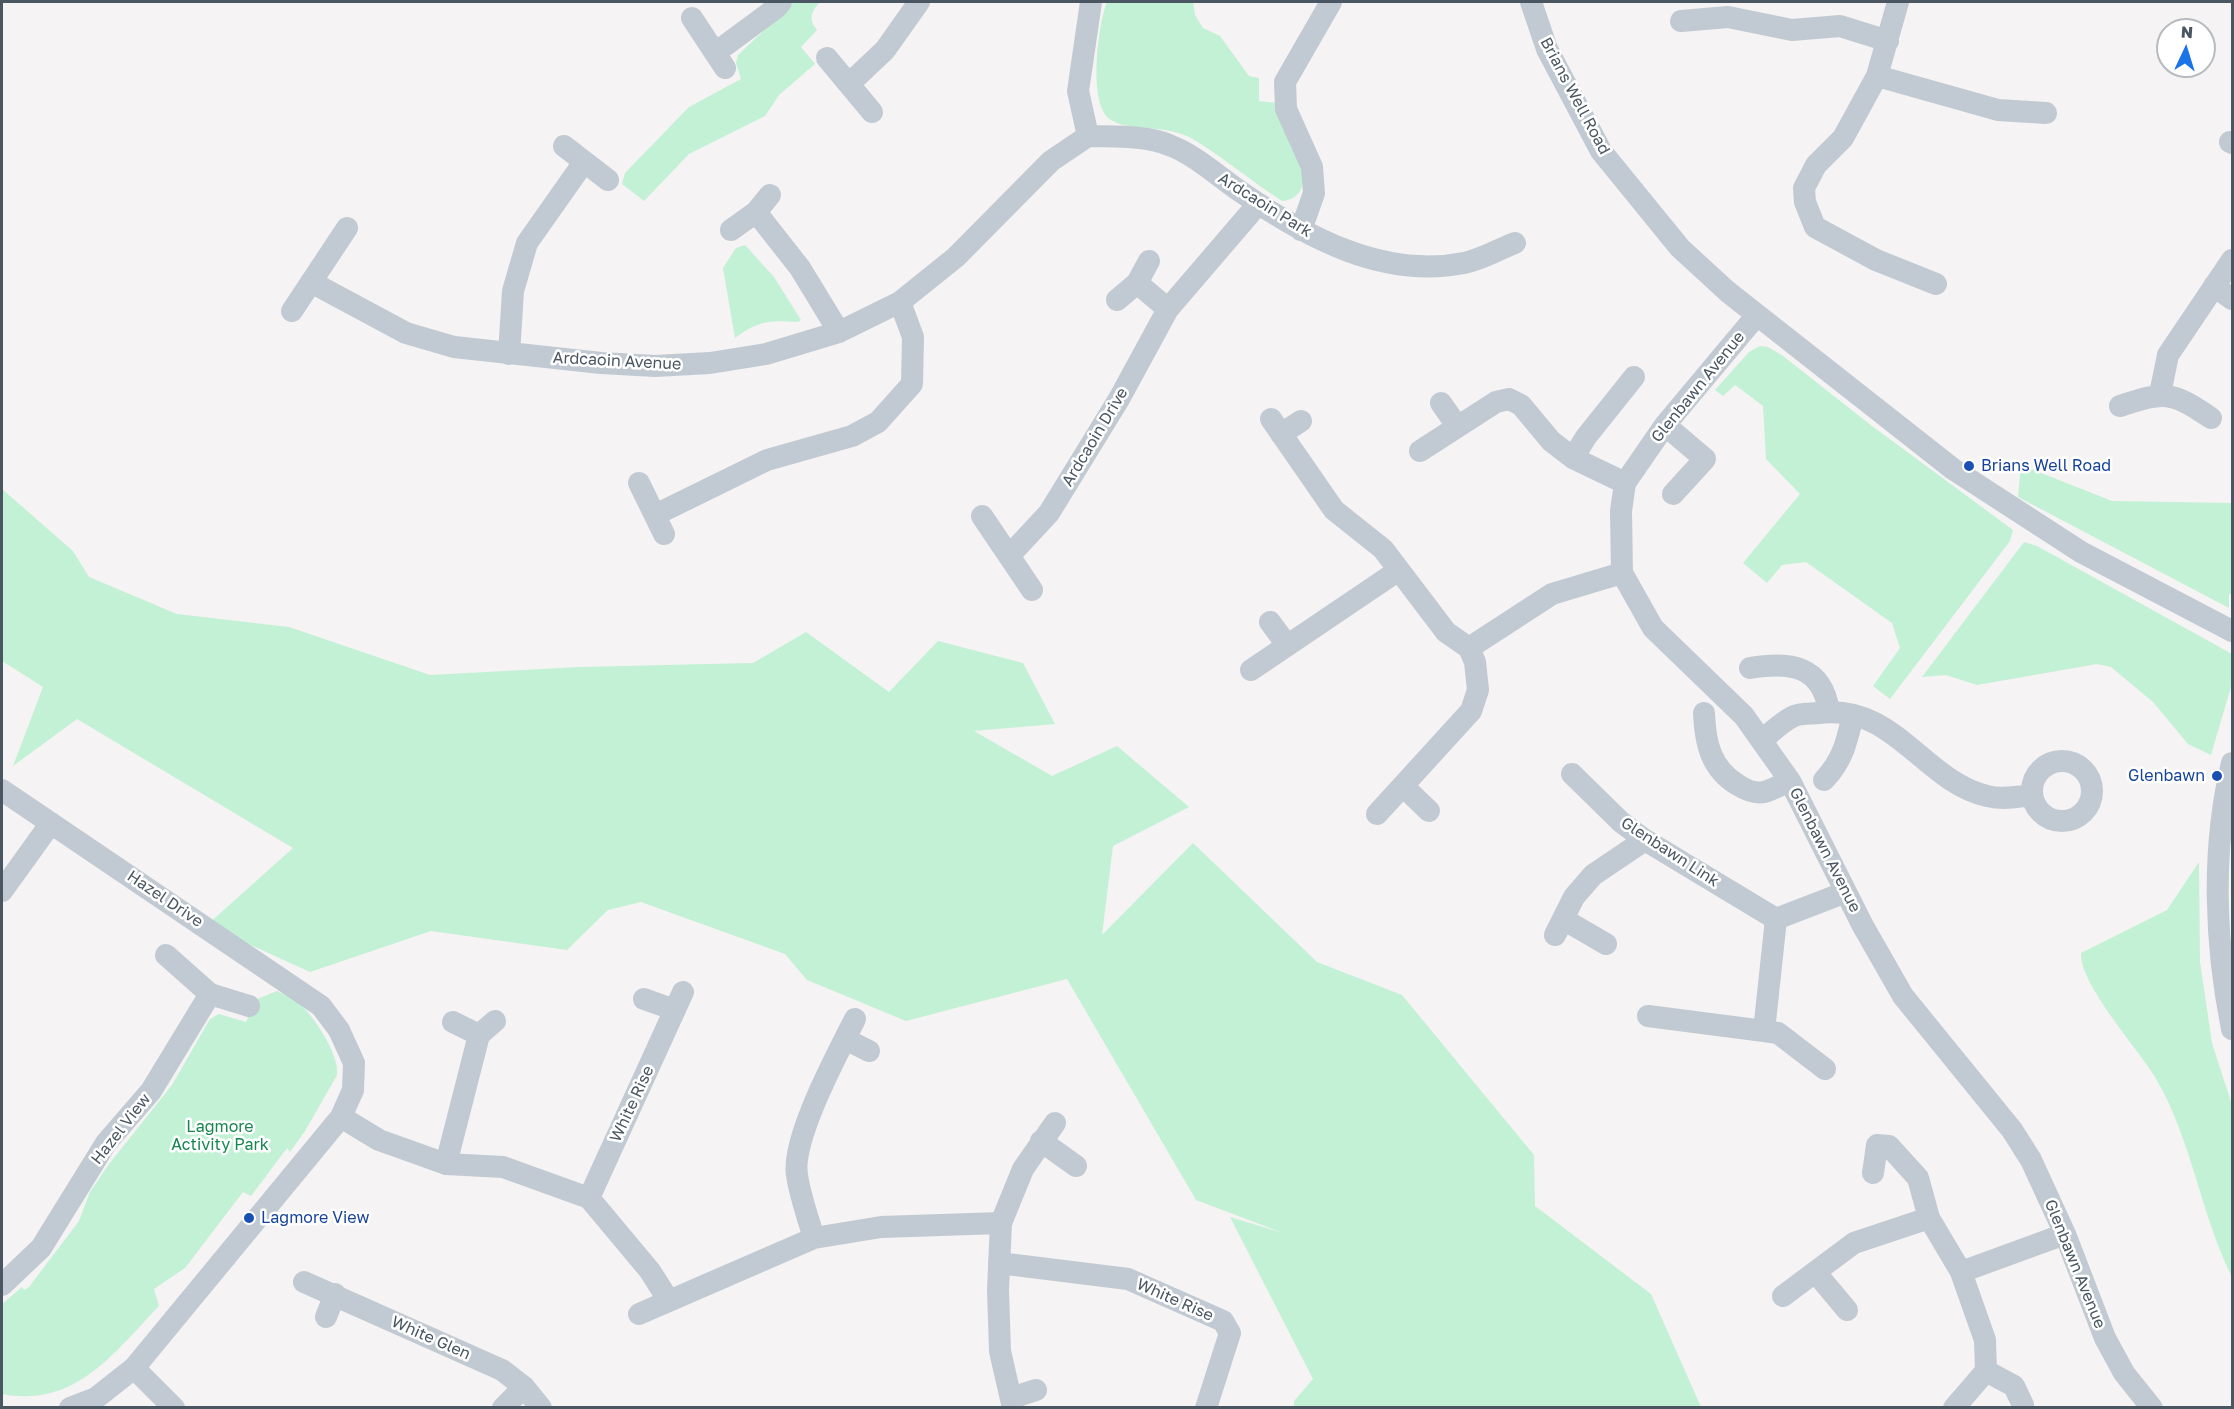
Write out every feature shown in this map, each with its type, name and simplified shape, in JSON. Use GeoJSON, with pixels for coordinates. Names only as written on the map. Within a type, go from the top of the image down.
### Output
{"type":"FeatureCollection","features":[{"type":"Feature","properties":{"kind":"street"},"geometry":{"type":"LineString","coordinates":[[692,18],[720,61],[781,2]]}},
{"type":"Feature","properties":{"kind":"street"},"geometry":{"type":"LineString","coordinates":[[849,84],[885,50],[919,2]]}},
{"type":"Feature","properties":{"kind":"street"},"geometry":{"type":"LineString","coordinates":[[1088,136],[1078,91],[1091,2]]}},
{"type":"Feature","properties":{"kind":"street"},"geometry":{"type":"LineString","coordinates":[[1301,230],[1314,193],[1312,167],[1286,109],[1284,82],[1331,2]]}},
{"type":"Feature","properties":{"kind":"street","name":"Brians Well Road"},"geometry":{"type":"LineString","coordinates":[[1531,2],[1547,50],[1601,151],[1680,248],[1757,315],[1953,470],[2081,552],[2178,605],[2232,631]]}},
{"type":"Feature","properties":{"kind":"street"},"geometry":{"type":"LineString","coordinates":[[1898,2],[1877,76],[1843,138],[1816,165],[1804,188],[1805,202],[1815,227],[1876,260],[1936,284]]}},
{"type":"Feature","properties":{"kind":"street"},"geometry":{"type":"LineString","coordinates":[[1680,21],[1728,17],[1792,30],[1840,26],[1888,40]]}},
{"type":"Feature","properties":{"kind":"street"},"geometry":{"type":"LineString","coordinates":[[827,58],[872,112]]}},
{"type":"Feature","properties":{"kind":"street"},"geometry":{"type":"LineString","coordinates":[[1877,76],[1998,110],[2046,113]]}},
{"type":"Feature","properties":{"kind":"street","name":"Ardcaoin Park"},"geometry":{"type":"LineString","coordinates":[[1088,136],[1121,137],[1168,144],[1301,230],[1362,256],[1396,264],[1435,267],[1467,263],[1515,243]]}},
{"type":"Feature","properties":{"kind":"street","name":"Ardcaoin Avenue"},"geometry":{"type":"LineString","coordinates":[[311,282],[406,333],[454,347],[645,366],[710,363],[766,354],[839,332],[900,302],[956,257],[1051,161],[1088,136]]}},
{"type":"Feature","properties":{"kind":"street"},"geometry":{"type":"LineString","coordinates":[[564,146],[608,180]]}},
{"type":"Feature","properties":{"kind":"street"},"geometry":{"type":"LineString","coordinates":[[509,354],[513,291],[527,243],[584,162]]}},
{"type":"Feature","properties":{"kind":"street"},"geometry":{"type":"LineString","coordinates":[[731,230],[763,204],[839,332]]}},
{"type":"Feature","properties":{"kind":"street","name":"Ardcaoin Drive"},"geometry":{"type":"LineString","coordinates":[[1009,556],[1050,513],[1119,399],[1168,309],[1258,204]]}},
{"type":"Feature","properties":{"kind":"street"},"geometry":{"type":"LineString","coordinates":[[292,311],[346,228]]}},
{"type":"Feature","properties":{"kind":"street"},"geometry":{"type":"LineString","coordinates":[[2160,394],[2168,355],[2223,293],[2232,260]]}},
{"type":"Feature","properties":{"kind":"street"},"geometry":{"type":"LineString","coordinates":[[1117,300],[1137,283],[1149,261]]}},
{"type":"Feature","properties":{"kind":"street"},"geometry":{"type":"LineString","coordinates":[[1137,283],[1168,309]]}},
{"type":"Feature","properties":{"kind":"street"},"geometry":{"type":"LineString","coordinates":[[639,483],[659,524],[767,459],[852,436],[878,422],[912,384],[913,337],[900,302]]}},
{"type":"Feature","properties":{"kind":"street","name":"Glenbawn Avenue"},"geometry":{"type":"LineString","coordinates":[[1757,315],[1665,425],[1626,483],[1621,511],[1622,573],[1653,628],[1707,678],[1763,739],[1790,781],[1846,892],[1903,996],[2012,1130],[2031,1160],[2065,1234],[2105,1338],[2124,1373],[2152,1407]]}},
{"type":"Feature","properties":{"kind":"street"},"geometry":{"type":"LineString","coordinates":[[1573,458],[1586,436],[1634,377]]}},
{"type":"Feature","properties":{"kind":"street"},"geometry":{"type":"LineString","coordinates":[[2120,406],[2160,394],[2188,402],[2211,418]]}},
{"type":"Feature","properties":{"kind":"street"},"geometry":{"type":"LineString","coordinates":[[1420,451],[1496,402],[1509,399],[1521,405],[1551,441],[1573,458],[1626,483]]}},
{"type":"Feature","properties":{"kind":"street"},"geometry":{"type":"LineString","coordinates":[[1441,403],[1457,426]]}},
{"type":"Feature","properties":{"kind":"street"},"geometry":{"type":"LineString","coordinates":[[1301,422],[1276,427],[1334,510],[1383,549],[1446,632],[1469,648],[1475,662],[1478,690],[1471,711],[1377,814]]}},
{"type":"Feature","properties":{"kind":"street"},"geometry":{"type":"LineString","coordinates":[[1665,425],[1705,459],[1673,494]]}},
{"type":"Feature","properties":{"kind":"street"},"geometry":{"type":"LineString","coordinates":[[982,516],[1032,590]]}},
{"type":"Feature","properties":{"kind":"street"},"geometry":{"type":"LineString","coordinates":[[1251,670],[1400,570]]}},
{"type":"Feature","properties":{"kind":"street"},"geometry":{"type":"LineString","coordinates":[[1469,648],[1552,594],[1622,573]]}},
{"type":"Feature","properties":{"kind":"street"},"geometry":{"type":"LineString","coordinates":[[1270,622],[1287,645]]}},
{"type":"Feature","properties":{"kind":"street"},"geometry":{"type":"LineString","coordinates":[[1750,668],[1772,664],[1795,667],[1812,676],[1826,691],[1829,711]]}},
{"type":"Feature","properties":{"kind":"street"},"geometry":{"type":"LineString","coordinates":[[1763,739],[1793,716],[1829,711],[1852,715],[1878,722],[1951,779],[1986,796],[2011,798],[2032,795]]}},
{"type":"Feature","properties":{"kind":"street"},"geometry":{"type":"LineString","coordinates":[[1704,713],[1704,736],[1714,764],[1727,779],[1748,791],[1763,792],[1790,781]]}},
{"type":"Feature","properties":{"kind":"street"},"geometry":{"type":"LineString","coordinates":[[1824,780],[1838,765],[1845,750],[1852,715]]}},
{"type":"Feature","properties":{"kind":"street"},"geometry":{"type":"LineString","coordinates":[[2232,763],[2225,802],[2219,868],[2218,923],[2232,1029]]}},
{"type":"Feature","properties":{"kind":"street","name":"Glenbawn Link"},"geometry":{"type":"LineString","coordinates":[[1572,774],[1621,822],[1645,840],[1776,919]]}},
{"type":"Feature","properties":{"kind":"street"},"geometry":{"type":"LineString","coordinates":[[1403,786],[1429,811]]}},
{"type":"Feature","properties":{"kind":"street","name":"Hazel Drive"},"geometry":{"type":"LineString","coordinates":[[2,790],[299,990],[326,1011],[347,1044],[354,1063],[353,1090],[341,1117]]}},
{"type":"Feature","properties":{"kind":"street"},"geometry":{"type":"LineString","coordinates":[[2,891],[51,823]]}},
{"type":"Feature","properties":{"kind":"street"},"geometry":{"type":"LineString","coordinates":[[1606,944],[1558,927],[1574,897],[1593,875],[1645,840]]}},
{"type":"Feature","properties":{"kind":"street"},"geometry":{"type":"LineString","coordinates":[[1764,1031],[1776,919],[1846,892]]}},
{"type":"Feature","properties":{"kind":"street"},"geometry":{"type":"LineString","coordinates":[[166,955],[210,994],[249,1006]]}},
{"type":"Feature","properties":{"kind":"street","name":"Hazel View"},"geometry":{"type":"LineString","coordinates":[[2,1285],[41,1248],[106,1143],[151,1091],[210,994]]}},
{"type":"Feature","properties":{"kind":"street","name":"White Rise"},"geometry":{"type":"LineString","coordinates":[[589,1198],[679,1000],[644,999]]}},
{"type":"Feature","properties":{"kind":"street"},"geometry":{"type":"LineString","coordinates":[[1648,1016],[1778,1033],[1825,1069]]}},
{"type":"Feature","properties":{"kind":"street"},"geometry":{"type":"LineString","coordinates":[[446,1164],[487,1028],[453,1022]]}},
{"type":"Feature","properties":{"kind":"street"},"geometry":{"type":"LineString","coordinates":[[814,1238],[796,1174],[798,1156],[817,1095],[850,1029],[869,1051]]}},
{"type":"Feature","properties":{"kind":"street"},"geometry":{"type":"LineString","coordinates":[[70,1407],[96,1398],[134,1368],[341,1117],[379,1140],[446,1164],[503,1167],[589,1198],[650,1271],[669,1301]]}},
{"type":"Feature","properties":{"kind":"street"},"geometry":{"type":"LineString","coordinates":[[1036,1390],[1012,1403],[1000,1351],[1001,1223],[1023,1169],[1055,1123]]}},
{"type":"Feature","properties":{"kind":"street"},"geometry":{"type":"LineString","coordinates":[[1041,1141],[1076,1166]]}},
{"type":"Feature","properties":{"kind":"street"},"geometry":{"type":"LineString","coordinates":[[1873,1173],[1877,1145],[1889,1146],[1918,1178],[1929,1218],[1961,1272],[1985,1340],[1986,1371],[1954,1407]]}},
{"type":"Feature","properties":{"kind":"street"},"geometry":{"type":"LineString","coordinates":[[1783,1296],[1854,1243],[1929,1218]]}},
{"type":"Feature","properties":{"kind":"street"},"geometry":{"type":"LineString","coordinates":[[639,1314],[814,1238],[881,1227],[1001,1223]]}},
{"type":"Feature","properties":{"kind":"street"},"geometry":{"type":"LineString","coordinates":[[1961,1272],[2065,1234]]}},
{"type":"Feature","properties":{"kind":"street","name":"White Rise"},"geometry":{"type":"LineString","coordinates":[[999,1263],[1128,1279],[1223,1321],[1230,1333],[1206,1407]]}},
{"type":"Feature","properties":{"kind":"street"},"geometry":{"type":"LineString","coordinates":[[1816,1273],[1847,1310]]}},
{"type":"Feature","properties":{"kind":"street","name":"White Glen"},"geometry":{"type":"LineString","coordinates":[[304,1282],[502,1370],[524,1387],[541,1407]]}},
{"type":"Feature","properties":{"kind":"street"},"geometry":{"type":"LineString","coordinates":[[326,1317],[335,1294]]}},
{"type":"Feature","properties":{"kind":"street"},"geometry":{"type":"LineString","coordinates":[[134,1368],[174,1407]]}},
{"type":"Feature","properties":{"kind":"street"},"geometry":{"type":"LineString","coordinates":[[1986,1371],[2014,1386],[2023,1405]]}},
{"type":"Feature","properties":{"kind":"street"},"geometry":{"type":"LineString","coordinates":[[504,1407],[524,1387]]}},
{"type":"Feature","properties":{"kind":"green space"},"geometry":{"type":"Polygon","coordinates":[[[794,2],[820,2],[812,16],[812,23],[817,30],[801,47],[815,64],[779,95],[765,116],[689,154],[644,201],[622,184],[625,173],[689,107],[741,79],[736,63],[738,55],[794,2]]]}},
{"type":"Feature","properties":{"kind":"green space"},"geometry":{"type":"Polygon","coordinates":[[[1107,2],[1193,2],[1195,15],[1203,28],[1220,36],[1249,76],[1259,78],[1259,101],[1278,103],[1291,148],[1305,164],[1303,184],[1295,197],[1282,201],[1191,138],[1170,131],[1128,126],[1111,120],[1104,112],[1099,99],[1097,82],[1100,28],[1107,2]]]}},
{"type":"Feature","properties":{"kind":"green space"},"geometry":{"type":"Polygon","coordinates":[[[745,245],[774,277],[801,320],[798,322],[765,322],[735,338],[723,268],[736,248],[745,245]]]}},
{"type":"Feature","properties":{"kind":"green space"},"geometry":{"type":"Polygon","coordinates":[[[1760,346],[1768,347],[1783,356],[1872,426],[2013,530],[2010,541],[1890,699],[1873,686],[1900,648],[1892,623],[1806,562],[1782,565],[1767,583],[1743,563],[1800,494],[1766,459],[1763,406],[1735,385],[1723,396],[1715,390],[1749,352],[1760,346]]]}},
{"type":"Feature","properties":{"kind":"green space"},"geometry":{"type":"Polygon","coordinates":[[[2021,465],[2112,501],[2232,503],[2232,594],[2229,594],[2229,608],[2018,497],[2021,465]]]}},
{"type":"Feature","properties":{"kind":"green space"},"geometry":{"type":"Polygon","coordinates":[[[2,489],[73,551],[89,577],[177,614],[289,627],[430,675],[579,667],[753,663],[806,632],[889,692],[938,641],[1023,663],[1055,724],[974,731],[1052,776],[1117,746],[1189,807],[1113,846],[1102,935],[1193,843],[1317,962],[1402,995],[1534,1155],[1535,1206],[1651,1294],[1701,1407],[1294,1407],[1294,1401],[1313,1379],[1230,1217],[1283,1233],[1196,1200],[1067,979],[906,1021],[807,980],[785,954],[641,902],[608,910],[567,950],[431,931],[310,972],[207,925],[293,848],[77,719],[13,766],[43,687],[2,661],[2,489]]]}},
{"type":"Feature","properties":{"kind":"green space"},"geometry":{"type":"Polygon","coordinates":[[[2024,542],[2037,546],[2232,654],[2232,683],[2211,755],[2188,744],[2153,702],[2111,667],[2097,664],[1977,685],[1946,675],[1922,677],[2024,542]]]}},
{"type":"Feature","properties":{"kind":"green space"},"geometry":{"type":"Polygon","coordinates":[[[2199,862],[2200,962],[2212,1043],[2232,1105],[2232,1277],[2221,1253],[2168,1101],[2147,1064],[2099,998],[2083,966],[2081,953],[2167,910],[2199,862]]]}},
{"type":"Feature","properties":{"kind":"green space","name":"Lagmore Activity Park"},"geometry":{"type":"Polygon","coordinates":[[[277,991],[294,999],[316,1023],[329,1045],[337,1066],[337,1075],[305,1131],[290,1152],[287,1148],[251,1196],[243,1192],[185,1268],[154,1289],[159,1306],[108,1359],[72,1385],[51,1393],[28,1396],[2,1394],[2,1304],[22,1287],[24,1290],[29,1287],[79,1221],[90,1192],[109,1164],[172,1085],[210,1019],[219,1014],[246,1022],[257,999],[277,991]]]}},
{"type":"Feature","properties":{"kind":"place","name":"Brians Well Road"},"geometry":{"type":"Point","coordinates":[1969,466]}},
{"type":"Feature","properties":{"kind":"place","name":"Glenbawn"},"geometry":{"type":"Point","coordinates":[2217,776]}},
{"type":"Feature","properties":{"kind":"place","name":"Lagmore View"},"geometry":{"type":"Point","coordinates":[249,1218]}}]}
